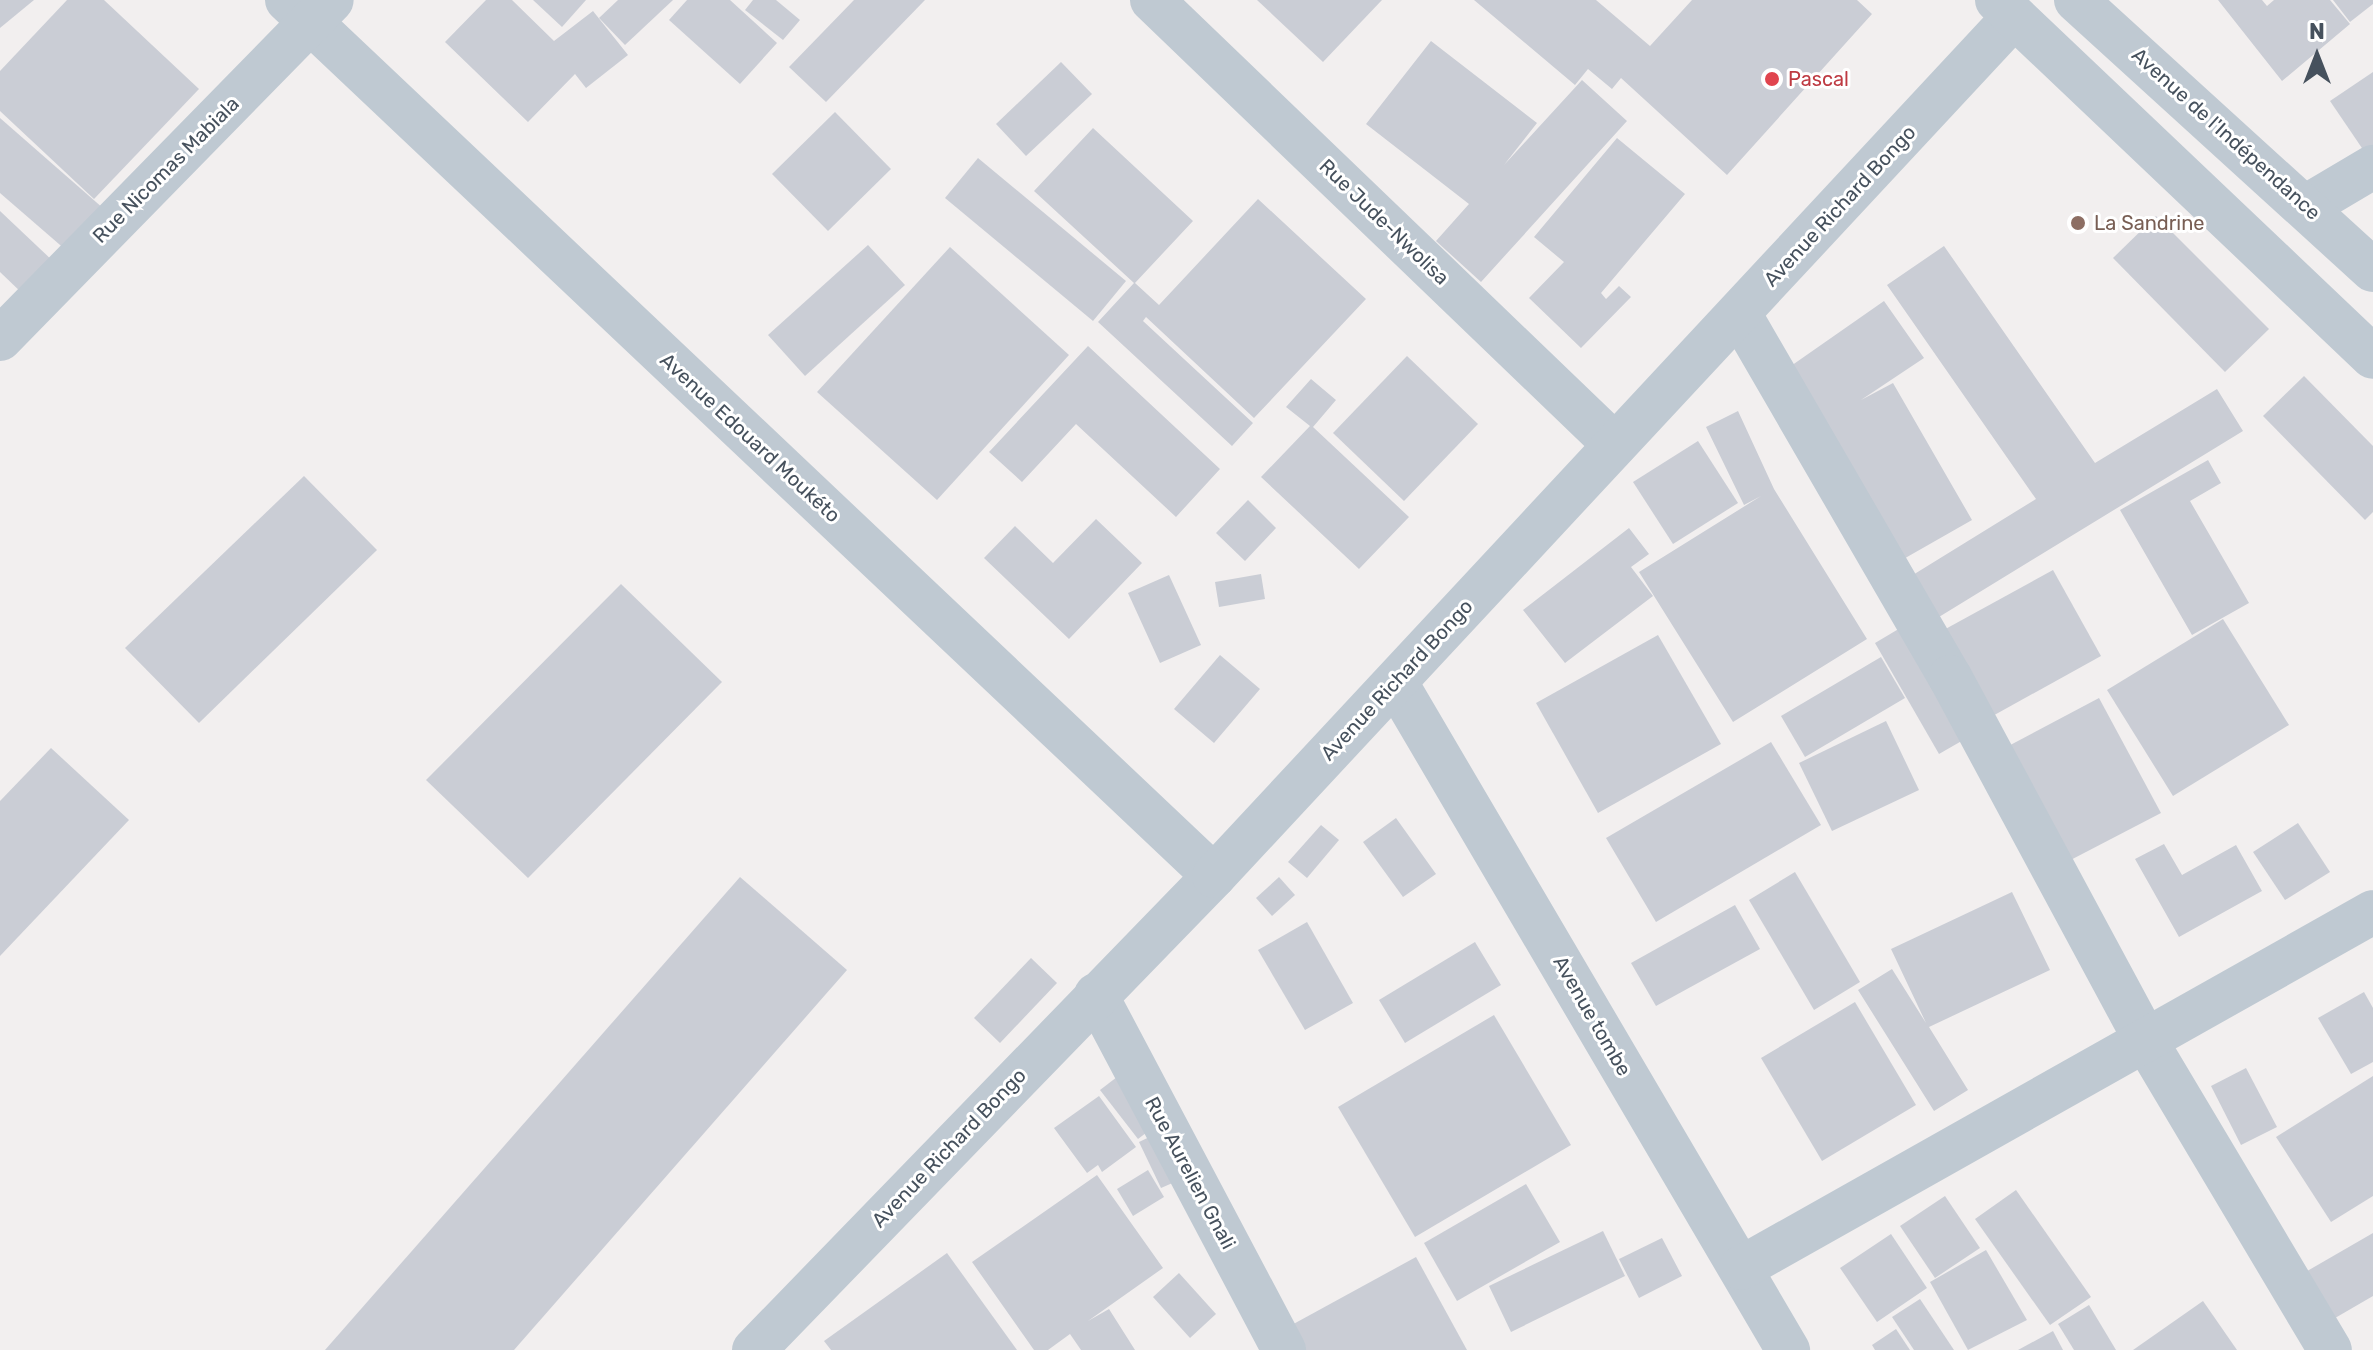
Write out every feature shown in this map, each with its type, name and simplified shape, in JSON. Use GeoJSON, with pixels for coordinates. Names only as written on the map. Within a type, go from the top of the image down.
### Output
{"type":"FeatureCollection","features":[{"type":"Feature","properties":{"kind":"street","name":"Rue Jude-Nwolisa"},"geometry":{"type":"LineString","coordinates":[[1152,0],[1615,445]]}},
{"type":"Feature","properties":{"kind":"street","name":"Avenue de l'Indépendance"},"geometry":{"type":"LineString","coordinates":[[2076,0],[2307,206],[2373,270]]}},
{"type":"Feature","properties":{"kind":"street","name":"Avenue Richard Bongo"},"geometry":{"type":"LineString","coordinates":[[775,1341],[1096,995],[1214,876],[1740,315],[2014,6]]}},
{"type":"Feature","properties":{"kind":"street"},"geometry":{"type":"LineString","coordinates":[[2014,6],[2373,357]]}},
{"type":"Feature","properties":{"kind":"street","name":"Rue Nicomas Mabiala"},"geometry":{"type":"LineString","coordinates":[[0,339],[310,8]]}},
{"type":"Feature","properties":{"kind":"street","name":"Avenue Edouard Moukéto"},"geometry":{"type":"LineString","coordinates":[[310,8],[1214,876]]}},
{"type":"Feature","properties":{"kind":"street"},"geometry":{"type":"LineString","coordinates":[[2307,206],[2373,167]]}},
{"type":"Feature","properties":{"kind":"street"},"geometry":{"type":"LineString","coordinates":[[1740,315],[1950,677],[2147,1043],[2330,1350]]}},
{"type":"Feature","properties":{"kind":"street","name":"Avenue tombe"},"geometry":{"type":"LineString","coordinates":[[1396,683],[1788,1350]]}},
{"type":"Feature","properties":{"kind":"street"},"geometry":{"type":"LineString","coordinates":[[1741,1268],[2147,1043],[2373,912]]}},
{"type":"Feature","properties":{"kind":"street","name":"Rue Aurelien Gnali"},"geometry":{"type":"LineString","coordinates":[[1096,995],[1284,1350]]}},
{"type":"Feature","properties":{"kind":"building"},"geometry":{"type":"Polygon","coordinates":[[[0,0],[34,0],[0,28],[0,0]]]}},
{"type":"Feature","properties":{"kind":"building"},"geometry":{"type":"Polygon","coordinates":[[[67,0],[104,0],[199,89],[94,199],[0,111],[0,71],[67,0]]]}},
{"type":"Feature","properties":{"kind":"building"},"geometry":{"type":"Polygon","coordinates":[[[486,0],[512,0],[554,41],[593,11],[628,55],[586,88],[575,74],[528,122],[445,42],[486,0]]]}},
{"type":"Feature","properties":{"kind":"building"},"geometry":{"type":"Polygon","coordinates":[[[533,0],[586,0],[562,27],[533,0]]]}},
{"type":"Feature","properties":{"kind":"building"},"geometry":{"type":"Polygon","coordinates":[[[618,0],[673,0],[625,45],[599,18],[618,0]]]}},
{"type":"Feature","properties":{"kind":"building"},"geometry":{"type":"Polygon","coordinates":[[[687,0],[730,0],[777,43],[740,84],[669,20],[687,0]]]}},
{"type":"Feature","properties":{"kind":"building"},"geometry":{"type":"Polygon","coordinates":[[[753,0],[776,0],[800,20],[783,40],[745,10],[753,0]]]}},
{"type":"Feature","properties":{"kind":"building"},"geometry":{"type":"Polygon","coordinates":[[[854,0],[925,0],[826,102],[789,67],[854,0]]]}},
{"type":"Feature","properties":{"kind":"building"},"geometry":{"type":"Polygon","coordinates":[[[1257,0],[1382,0],[1323,62],[1257,0]]]}},
{"type":"Feature","properties":{"kind":"building"},"geometry":{"type":"Polygon","coordinates":[[[1474,0],[1596,0],[1650,46],[1692,0],[1857,0],[1872,14],[1727,175],[1621,78],[1612,89],[1588,69],[1575,85],[1474,0]]]}},
{"type":"Feature","properties":{"kind":"building"},"geometry":{"type":"Polygon","coordinates":[[[2218,0],[2262,0],[2267,6],[2274,0],[2330,0],[2350,24],[2282,81],[2218,0]]]}},
{"type":"Feature","properties":{"kind":"building"},"geometry":{"type":"Polygon","coordinates":[[[2333,0],[2373,0],[2373,4],[2350,22],[2333,0]]]}},
{"type":"Feature","properties":{"kind":"building"},"geometry":{"type":"Polygon","coordinates":[[[1431,41],[1537,123],[1504,165],[1582,80],[1627,121],[1481,282],[1436,241],[1469,204],[1366,124],[1431,41]]]}},
{"type":"Feature","properties":{"kind":"building"},"geometry":{"type":"Polygon","coordinates":[[[1061,62],[1092,94],[1026,156],[996,124],[1061,62]]]}},
{"type":"Feature","properties":{"kind":"building"},"geometry":{"type":"Polygon","coordinates":[[[2373,72],[2373,149],[2366,154],[2330,101],[2373,72]]]}},
{"type":"Feature","properties":{"kind":"building"},"geometry":{"type":"Polygon","coordinates":[[[835,112],[891,169],[828,231],[772,174],[835,112]]]}},
{"type":"Feature","properties":{"kind":"building"},"geometry":{"type":"Polygon","coordinates":[[[0,118],[104,209],[67,251],[0,193],[0,118]]]}},
{"type":"Feature","properties":{"kind":"building"},"geometry":{"type":"Polygon","coordinates":[[[1093,128],[1193,221],[1135,283],[1159,305],[1258,199],[1366,299],[1254,418],[1146,317],[1143,321],[1253,423],[1232,446],[1098,322],[1134,283],[1034,191],[1093,128]]]}},
{"type":"Feature","properties":{"kind":"building"},"geometry":{"type":"Polygon","coordinates":[[[1617,138],[1685,194],[1601,293],[1606,299],[1619,286],[1631,297],[1581,348],[1529,298],[1564,262],[1534,237],[1617,138]]]}},
{"type":"Feature","properties":{"kind":"building"},"geometry":{"type":"Polygon","coordinates":[[[978,158],[1126,281],[1093,321],[945,198],[978,158]]]}},
{"type":"Feature","properties":{"kind":"building"},"geometry":{"type":"Polygon","coordinates":[[[0,211],[55,263],[24,295],[0,272],[0,211]]]}},
{"type":"Feature","properties":{"kind":"building"},"geometry":{"type":"Polygon","coordinates":[[[2156,216],[2269,329],[2225,372],[2113,258],[2156,216]]]}},
{"type":"Feature","properties":{"kind":"building"},"geometry":{"type":"Polygon","coordinates":[[[868,245],[905,285],[805,376],[768,335],[868,245]]]}},
{"type":"Feature","properties":{"kind":"building"},"geometry":{"type":"Polygon","coordinates":[[[1944,246],[2095,463],[2217,389],[2243,431],[1921,628],[1895,586],[2036,499],[1887,285],[1944,246]]]}},
{"type":"Feature","properties":{"kind":"building"},"geometry":{"type":"Polygon","coordinates":[[[950,247],[1069,355],[937,500],[817,392],[950,247]]]}},
{"type":"Feature","properties":{"kind":"building"},"geometry":{"type":"Polygon","coordinates":[[[1884,301],[1924,358],[1861,400],[1893,383],[1972,520],[1886,569],[1778,375],[1884,301]]]}},
{"type":"Feature","properties":{"kind":"building"},"geometry":{"type":"Polygon","coordinates":[[[1088,346],[1220,469],[1176,517],[1076,424],[1022,482],[989,452],[1088,346]]]}},
{"type":"Feature","properties":{"kind":"building"},"geometry":{"type":"Polygon","coordinates":[[[1407,356],[1478,424],[1404,501],[1333,433],[1407,356]]]}},
{"type":"Feature","properties":{"kind":"building"},"geometry":{"type":"Polygon","coordinates":[[[2304,376],[2373,446],[2373,512],[2365,520],[2263,416],[2304,376]]]}},
{"type":"Feature","properties":{"kind":"building"},"geometry":{"type":"Polygon","coordinates":[[[1311,379],[1336,400],[1313,427],[1409,517],[1359,569],[1261,477],[1310,426],[1286,407],[1311,379]]]}},
{"type":"Feature","properties":{"kind":"building"},"geometry":{"type":"Polygon","coordinates":[[[1738,411],[1774,489],[1867,639],[1733,722],[1639,572],[1761,496],[1744,505],[1706,427],[1738,411]]]}},
{"type":"Feature","properties":{"kind":"building"},"geometry":{"type":"Polygon","coordinates":[[[1698,441],[1738,503],[1673,544],[1633,482],[1698,441]]]}},
{"type":"Feature","properties":{"kind":"building"},"geometry":{"type":"Polygon","coordinates":[[[2208,460],[2221,483],[2190,501],[2249,603],[2192,635],[2120,510],[2208,460]]]}},
{"type":"Feature","properties":{"kind":"building"},"geometry":{"type":"Polygon","coordinates":[[[304,476],[377,550],[199,723],[125,648],[304,476]]]}},
{"type":"Feature","properties":{"kind":"building"},"geometry":{"type":"Polygon","coordinates":[[[1248,500],[1276,528],[1245,561],[1216,533],[1248,500]]]}},
{"type":"Feature","properties":{"kind":"building"},"geometry":{"type":"Polygon","coordinates":[[[1096,519],[1142,563],[1069,639],[984,558],[1015,526],[1053,563],[1096,519]]]}},
{"type":"Feature","properties":{"kind":"building"},"geometry":{"type":"Polygon","coordinates":[[[1629,528],[1649,554],[1631,567],[1653,596],[1565,663],[1523,610],[1629,528]]]}},
{"type":"Feature","properties":{"kind":"building"},"geometry":{"type":"Polygon","coordinates":[[[2053,570],[2101,656],[1989,718],[1940,632],[2053,570]]]}},
{"type":"Feature","properties":{"kind":"building"},"geometry":{"type":"Polygon","coordinates":[[[1261,574],[1265,599],[1219,607],[1215,582],[1261,574]]]}},
{"type":"Feature","properties":{"kind":"building"},"geometry":{"type":"Polygon","coordinates":[[[1169,575],[1201,645],[1160,663],[1128,593],[1169,575]]]}},
{"type":"Feature","properties":{"kind":"building"},"geometry":{"type":"Polygon","coordinates":[[[621,584],[722,682],[528,878],[426,780],[621,584]]]}},
{"type":"Feature","properties":{"kind":"building"},"geometry":{"type":"Polygon","coordinates":[[[2223,619],[2289,725],[2173,796],[2107,690],[2223,619]]]}},
{"type":"Feature","properties":{"kind":"building"},"geometry":{"type":"Polygon","coordinates":[[[1907,624],[1972,735],[1939,754],[1875,643],[1907,624]]]}},
{"type":"Feature","properties":{"kind":"building"},"geometry":{"type":"Polygon","coordinates":[[[1658,635],[1721,744],[1598,813],[1536,703],[1658,635]]]}},
{"type":"Feature","properties":{"kind":"building"},"geometry":{"type":"Polygon","coordinates":[[[1220,655],[1260,689],[1214,743],[1174,709],[1220,655]]]}},
{"type":"Feature","properties":{"kind":"building"},"geometry":{"type":"Polygon","coordinates":[[[1881,657],[1905,698],[1805,757],[1781,716],[1881,657]]]}},
{"type":"Feature","properties":{"kind":"building"},"geometry":{"type":"Polygon","coordinates":[[[2099,698],[2161,813],[2061,865],[1999,751],[2099,698]]]}},
{"type":"Feature","properties":{"kind":"building"},"geometry":{"type":"Polygon","coordinates":[[[1886,721],[1919,790],[1832,831],[1799,763],[1886,721]]]}},
{"type":"Feature","properties":{"kind":"building"},"geometry":{"type":"Polygon","coordinates":[[[1771,742],[1821,825],[1656,922],[1606,838],[1771,742]]]}},
{"type":"Feature","properties":{"kind":"building"},"geometry":{"type":"Polygon","coordinates":[[[51,748],[129,820],[0,956],[0,801],[51,748]]]}},
{"type":"Feature","properties":{"kind":"building"},"geometry":{"type":"Polygon","coordinates":[[[1396,818],[1436,874],[1403,897],[1363,842],[1396,818]]]}},
{"type":"Feature","properties":{"kind":"building"},"geometry":{"type":"Polygon","coordinates":[[[2298,823],[2330,872],[2285,900],[2253,852],[2298,823]]]}},
{"type":"Feature","properties":{"kind":"building"},"geometry":{"type":"Polygon","coordinates":[[[1321,825],[1339,840],[1307,878],[1288,862],[1321,825]]]}},
{"type":"Feature","properties":{"kind":"building"},"geometry":{"type":"Polygon","coordinates":[[[2164,844],[2182,875],[2236,845],[2262,891],[2179,937],[2135,859],[2164,844]]]}},
{"type":"Feature","properties":{"kind":"building"},"geometry":{"type":"Polygon","coordinates":[[[1795,872],[1860,982],[1814,1010],[1749,900],[1795,872]]]}},
{"type":"Feature","properties":{"kind":"building"},"geometry":{"type":"Polygon","coordinates":[[[740,877],[847,970],[514,1350],[325,1350],[740,877]]]}},
{"type":"Feature","properties":{"kind":"building"},"geometry":{"type":"Polygon","coordinates":[[[1279,877],[1295,895],[1272,916],[1256,898],[1279,877]]]}},
{"type":"Feature","properties":{"kind":"building"},"geometry":{"type":"Polygon","coordinates":[[[2012,892],[2050,970],[1929,1027],[1968,1090],[1934,1111],[1858,990],[1892,969],[1926,1023],[1891,949],[2012,892]]]}},
{"type":"Feature","properties":{"kind":"building"},"geometry":{"type":"Polygon","coordinates":[[[1735,905],[1760,949],[1656,1006],[1631,963],[1735,905]]]}},
{"type":"Feature","properties":{"kind":"building"},"geometry":{"type":"Polygon","coordinates":[[[1307,922],[1353,1003],[1305,1030],[1258,950],[1307,922]]]}},
{"type":"Feature","properties":{"kind":"building"},"geometry":{"type":"Polygon","coordinates":[[[1475,942],[1501,985],[1405,1043],[1379,1000],[1475,942]]]}},
{"type":"Feature","properties":{"kind":"building"},"geometry":{"type":"Polygon","coordinates":[[[1031,958],[1057,983],[1000,1043],[974,1018],[1031,958]]]}},
{"type":"Feature","properties":{"kind":"building"},"geometry":{"type":"Polygon","coordinates":[[[2364,992],[2373,1008],[2373,1062],[2351,1074],[2318,1018],[2364,992]]]}},
{"type":"Feature","properties":{"kind":"building"},"geometry":{"type":"Polygon","coordinates":[[[1855,1002],[1916,1105],[1822,1161],[1761,1058],[1855,1002]]]}},
{"type":"Feature","properties":{"kind":"building"},"geometry":{"type":"Polygon","coordinates":[[[1494,1015],[1571,1145],[1415,1237],[1338,1107],[1494,1015]]]}},
{"type":"Feature","properties":{"kind":"building"},"geometry":{"type":"Polygon","coordinates":[[[2246,1068],[2277,1127],[2241,1145],[2211,1086],[2246,1068]]]}},
{"type":"Feature","properties":{"kind":"building"},"geometry":{"type":"Polygon","coordinates":[[[2373,1076],[2373,1196],[2331,1222],[2276,1137],[2373,1076]]]}},
{"type":"Feature","properties":{"kind":"building"},"geometry":{"type":"Polygon","coordinates":[[[1117,1077],[1155,1126],[1138,1139],[1100,1090],[1117,1077]]]}},
{"type":"Feature","properties":{"kind":"building"},"geometry":{"type":"Polygon","coordinates":[[[1099,1096],[1136,1147],[1102,1172],[1098,1165],[1087,1173],[1054,1128],[1099,1096]]]}},
{"type":"Feature","properties":{"kind":"building"},"geometry":{"type":"Polygon","coordinates":[[[1162,1131],[1184,1178],[1161,1188],[1139,1142],[1162,1131]]]}},
{"type":"Feature","properties":{"kind":"building"},"geometry":{"type":"Polygon","coordinates":[[[1148,1170],[1164,1197],[1133,1216],[1117,1189],[1148,1170]]]}},
{"type":"Feature","properties":{"kind":"building"},"geometry":{"type":"Polygon","coordinates":[[[1097,1175],[1163,1268],[1088,1321],[1109,1309],[1135,1350],[1081,1350],[1070,1334],[1048,1350],[1034,1350],[972,1262],[1097,1175]]]}},
{"type":"Feature","properties":{"kind":"building"},"geometry":{"type":"Polygon","coordinates":[[[1526,1184],[1560,1242],[1457,1301],[1424,1243],[1526,1184]]]}},
{"type":"Feature","properties":{"kind":"building"},"geometry":{"type":"Polygon","coordinates":[[[2016,1190],[2091,1297],[2050,1325],[1975,1219],[2016,1190]]]}},
{"type":"Feature","properties":{"kind":"building"},"geometry":{"type":"Polygon","coordinates":[[[1945,1196],[1980,1248],[1935,1278],[1900,1226],[1945,1196]]]}},
{"type":"Feature","properties":{"kind":"building"},"geometry":{"type":"Polygon","coordinates":[[[1603,1231],[1625,1276],[1511,1332],[1489,1286],[1603,1231]]]}},
{"type":"Feature","properties":{"kind":"building"},"geometry":{"type":"Polygon","coordinates":[[[2373,1233],[2373,1296],[2311,1332],[2283,1285],[2373,1233]]]}},
{"type":"Feature","properties":{"kind":"building"},"geometry":{"type":"Polygon","coordinates":[[[1891,1234],[1927,1288],[1877,1322],[1840,1268],[1891,1234]]]}},
{"type":"Feature","properties":{"kind":"building"},"geometry":{"type":"Polygon","coordinates":[[[1662,1238],[1682,1276],[1639,1298],[1619,1259],[1662,1238]]]}},
{"type":"Feature","properties":{"kind":"building"},"geometry":{"type":"Polygon","coordinates":[[[1986,1250],[2027,1320],[1968,1350],[1930,1282],[1986,1250]]]}},
{"type":"Feature","properties":{"kind":"building"},"geometry":{"type":"Polygon","coordinates":[[[947,1253],[1017,1350],[831,1350],[824,1341],[947,1253]]]}},
{"type":"Feature","properties":{"kind":"building"},"geometry":{"type":"Polygon","coordinates":[[[1416,1257],[1467,1350],[1301,1350],[1288,1327],[1416,1257]]]}},
{"type":"Feature","properties":{"kind":"building"},"geometry":{"type":"Polygon","coordinates":[[[1179,1273],[1216,1314],[1190,1338],[1153,1297],[1179,1273]]]}},
{"type":"Feature","properties":{"kind":"building"},"geometry":{"type":"Polygon","coordinates":[[[1920,1299],[1954,1350],[1914,1350],[1892,1317],[1920,1299]]]}},
{"type":"Feature","properties":{"kind":"building"},"geometry":{"type":"Polygon","coordinates":[[[2203,1301],[2237,1350],[2133,1350],[2203,1301]]]}},
{"type":"Feature","properties":{"kind":"building"},"geometry":{"type":"Polygon","coordinates":[[[2089,1305],[2116,1350],[2074,1350],[2058,1324],[2089,1305]]]}},
{"type":"Feature","properties":{"kind":"building"},"geometry":{"type":"Polygon","coordinates":[[[1896,1329],[1910,1350],[1875,1350],[1872,1345],[1896,1329]]]}},
{"type":"Feature","properties":{"kind":"building"},"geometry":{"type":"Polygon","coordinates":[[[2053,1331],[2063,1350],[2018,1350],[2053,1331]]]}},
{"type":"Feature","properties":{"kind":"place","name":"Pascal"},"geometry":{"type":"Point","coordinates":[1772,79]}},
{"type":"Feature","properties":{"kind":"place","name":"La Sandrine"},"geometry":{"type":"Point","coordinates":[2078,223]}}]}
